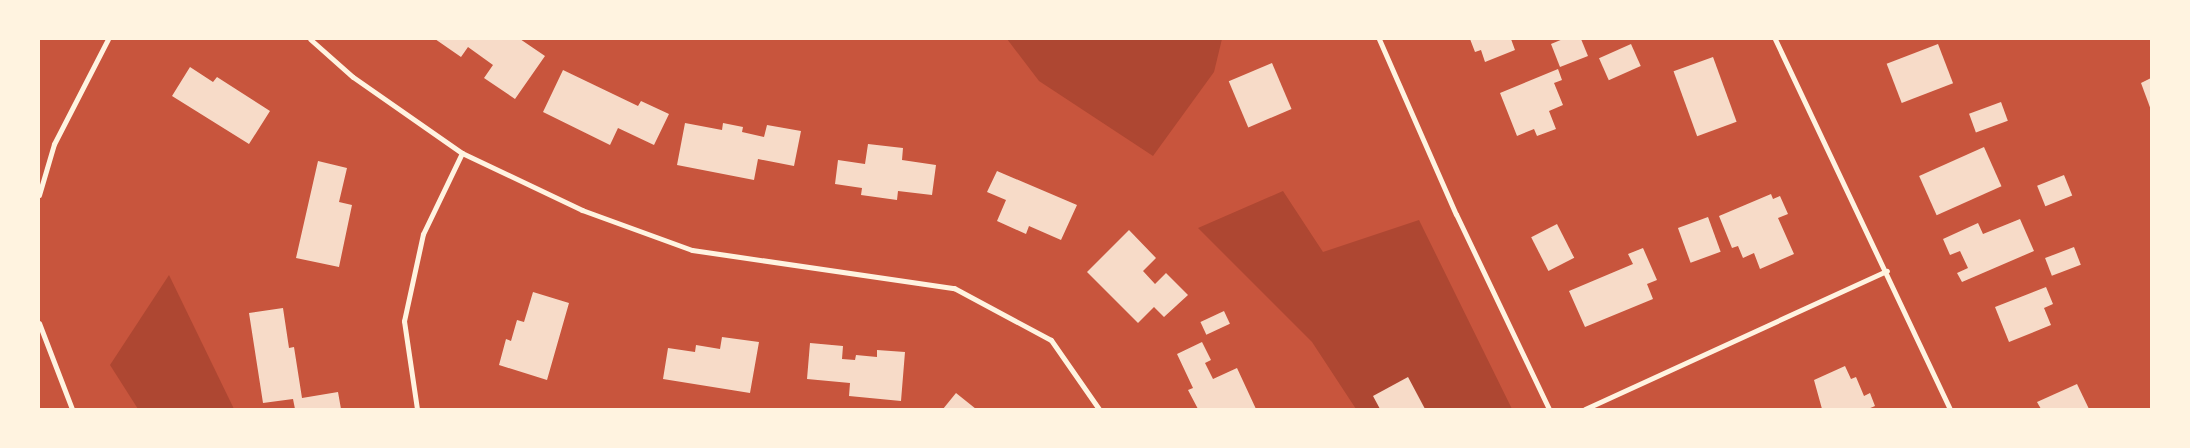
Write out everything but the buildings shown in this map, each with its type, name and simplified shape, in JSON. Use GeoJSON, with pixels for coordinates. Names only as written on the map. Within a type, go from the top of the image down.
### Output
{"type":"FeatureCollection","features":[{"type":"Feature","properties":{"kind":"street"},"geometry":{"type":"LineString","coordinates":[[39,195],[54,144],[108,39]]}},
{"type":"Feature","properties":{"kind":"street"},"geometry":{"type":"LineString","coordinates":[[310,39],[353,76],[462,153],[582,210],[692,250],[954,288],[1051,340],[1099,409]]}},
{"type":"Feature","properties":{"kind":"street"},"geometry":{"type":"LineString","coordinates":[[1379,39],[1456,214],[1549,409]]}},
{"type":"Feature","properties":{"kind":"street"},"geometry":{"type":"LineString","coordinates":[[1775,39],[1887,271],[1950,409]]}},
{"type":"Feature","properties":{"kind":"street"},"geometry":{"type":"LineString","coordinates":[[417,409],[404,321],[423,234],[462,153]]}},
{"type":"Feature","properties":{"kind":"street"},"geometry":{"type":"LineString","coordinates":[[1585,409],[1887,271]]}},
{"type":"Feature","properties":{"kind":"street"},"geometry":{"type":"LineString","coordinates":[[39,323],[72,409]]}},
{"type":"Feature","properties":{"kind":"shaded area"},"geometry":{"type":"Polygon","coordinates":[[[1007,39],[1222,39],[1214,72],[1153,156],[1039,81],[1007,39]]]}},
{"type":"Feature","properties":{"kind":"shaded area"},"geometry":{"type":"Polygon","coordinates":[[[1283,191],[1323,252],[1419,220],[1512,409],[1356,409],[1312,342],[1198,228],[1283,191]]]}},
{"type":"Feature","properties":{"kind":"shaded area"},"geometry":{"type":"Polygon","coordinates":[[[169,275],[234,409],[138,409],[110,365],[169,275]]]}}]}
